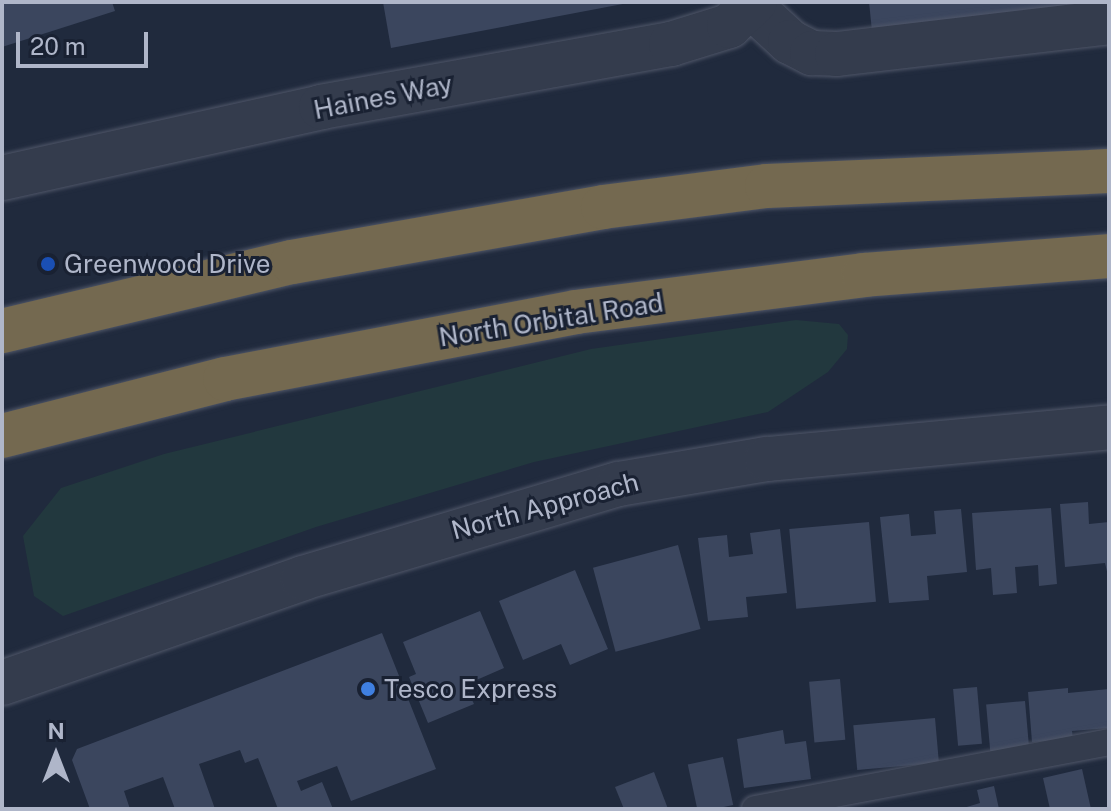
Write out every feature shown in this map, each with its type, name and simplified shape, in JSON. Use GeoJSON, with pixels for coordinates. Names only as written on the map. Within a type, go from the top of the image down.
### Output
{"type":"FeatureCollection","features":[{"type":"Feature","properties":{"kind":"highway"},"geometry":{"type":"LineString","coordinates":[[2,331],[292,262],[603,207],[767,186],[1109,171]]}},
{"type":"Feature","properties":{"kind":"highway","name":"North Orbital Road"},"geometry":{"type":"LineString","coordinates":[[2,436],[225,379],[576,312],[864,275],[1109,256]]}},
{"type":"Feature","properties":{"kind":"street"},"geometry":{"type":"LineString","coordinates":[[753,4],[790,42],[812,53],[837,54],[1109,22]]}},
{"type":"Feature","properties":{"kind":"street","name":"Haines Way"},"geometry":{"type":"LineString","coordinates":[[2,178],[321,107],[671,44],[729,26],[753,4]]}},
{"type":"Feature","properties":{"kind":"street","name":"North Approach"},"geometry":{"type":"LineString","coordinates":[[2,683],[303,578],[619,484],[767,459],[1109,427]]}},
{"type":"Feature","properties":{"kind":"lane"},"geometry":{"type":"LineString","coordinates":[[755,809],[1109,742]]}},
{"type":"Feature","properties":{"kind":"green space"},"geometry":{"type":"Polygon","coordinates":[[[796,320],[839,324],[848,335],[847,349],[828,372],[768,412],[534,462],[316,527],[63,616],[34,596],[23,536],[61,488],[164,454],[591,349],[796,320]]]}},
{"type":"Feature","properties":{"kind":"building"},"geometry":{"type":"Polygon","coordinates":[[[2,2],[112,2],[115,11],[2,47],[2,2]]]}},
{"type":"Feature","properties":{"kind":"building"},"geometry":{"type":"Polygon","coordinates":[[[383,2],[628,2],[628,3],[391,48],[383,2]]]}},
{"type":"Feature","properties":{"kind":"building"},"geometry":{"type":"Polygon","coordinates":[[[869,2],[1105,2],[872,31],[869,2]]]}},
{"type":"Feature","properties":{"kind":"building"},"geometry":{"type":"Polygon","coordinates":[[[1088,502],[1089,524],[1109,522],[1109,580],[1105,563],[1065,567],[1060,504],[1088,502]]]}},
{"type":"Feature","properties":{"kind":"building"},"geometry":{"type":"Polygon","coordinates":[[[1051,508],[1057,584],[1039,586],[1038,565],[1015,567],[1017,593],[993,595],[991,568],[976,570],[972,513],[1051,508]]]}},
{"type":"Feature","properties":{"kind":"building"},"geometry":{"type":"Polygon","coordinates":[[[961,509],[967,572],[927,576],[929,600],[889,603],[880,517],[909,514],[911,536],[936,534],[934,511],[961,509]]]}},
{"type":"Feature","properties":{"kind":"building"},"geometry":{"type":"Polygon","coordinates":[[[869,522],[876,602],[796,609],[789,529],[869,522]]]}},
{"type":"Feature","properties":{"kind":"building"},"geometry":{"type":"Polygon","coordinates":[[[780,529],[787,593],[746,597],[748,617],[708,621],[698,538],[727,535],[729,557],[753,554],[750,533],[780,529]]]}},
{"type":"Feature","properties":{"kind":"building"},"geometry":{"type":"Polygon","coordinates":[[[678,545],[701,629],[616,652],[593,568],[678,545]]]}},
{"type":"Feature","properties":{"kind":"building"},"geometry":{"type":"Polygon","coordinates":[[[575,570],[608,649],[570,665],[561,644],[523,660],[499,601],[575,570]]]}},
{"type":"Feature","properties":{"kind":"building"},"geometry":{"type":"Polygon","coordinates":[[[480,611],[504,668],[465,685],[474,704],[428,723],[409,677],[416,674],[403,642],[480,611]]]}},
{"type":"Feature","properties":{"kind":"building"},"geometry":{"type":"Polygon","coordinates":[[[382,633],[436,769],[351,801],[337,766],[297,781],[301,791],[322,782],[333,809],[278,809],[258,758],[245,763],[240,750],[199,764],[215,809],[175,809],[163,777],[124,791],[130,809],[90,809],[72,760],[77,749],[382,633]]]}},
{"type":"Feature","properties":{"kind":"building"},"geometry":{"type":"Polygon","coordinates":[[[840,679],[845,740],[814,742],[809,682],[840,679]]]}},
{"type":"Feature","properties":{"kind":"building"},"geometry":{"type":"Polygon","coordinates":[[[977,687],[982,744],[958,746],[953,689],[977,687]]]}},
{"type":"Feature","properties":{"kind":"building"},"geometry":{"type":"Polygon","coordinates":[[[1068,688],[1068,693],[1109,689],[1109,728],[1072,731],[1073,739],[1032,742],[1028,692],[1068,688]]]}},
{"type":"Feature","properties":{"kind":"building"},"geometry":{"type":"Polygon","coordinates":[[[1025,701],[1029,748],[990,751],[986,704],[1025,701]]]}},
{"type":"Feature","properties":{"kind":"building"},"geometry":{"type":"Polygon","coordinates":[[[935,718],[939,763],[857,770],[853,725],[935,718]]]}},
{"type":"Feature","properties":{"kind":"building"},"geometry":{"type":"Polygon","coordinates":[[[783,730],[785,744],[806,741],[811,779],[744,788],[737,739],[783,730]]]}},
{"type":"Feature","properties":{"kind":"building"},"geometry":{"type":"Polygon","coordinates":[[[723,757],[733,805],[697,809],[688,764],[723,757]]]}},
{"type":"Feature","properties":{"kind":"building"},"geometry":{"type":"Polygon","coordinates":[[[1082,769],[1091,809],[1050,809],[1043,778],[1082,769]]]}},
{"type":"Feature","properties":{"kind":"building"},"geometry":{"type":"Polygon","coordinates":[[[654,772],[668,809],[624,809],[615,787],[654,772]]]}},
{"type":"Feature","properties":{"kind":"building"},"geometry":{"type":"Polygon","coordinates":[[[994,786],[999,809],[960,809],[980,803],[977,790],[994,786]]]}},
{"type":"Feature","properties":{"kind":"place","name":"Greenwood Drive"},"geometry":{"type":"Point","coordinates":[48,264]}},
{"type":"Feature","properties":{"kind":"place","name":"Tesco Express"},"geometry":{"type":"Point","coordinates":[368,689]}}]}
